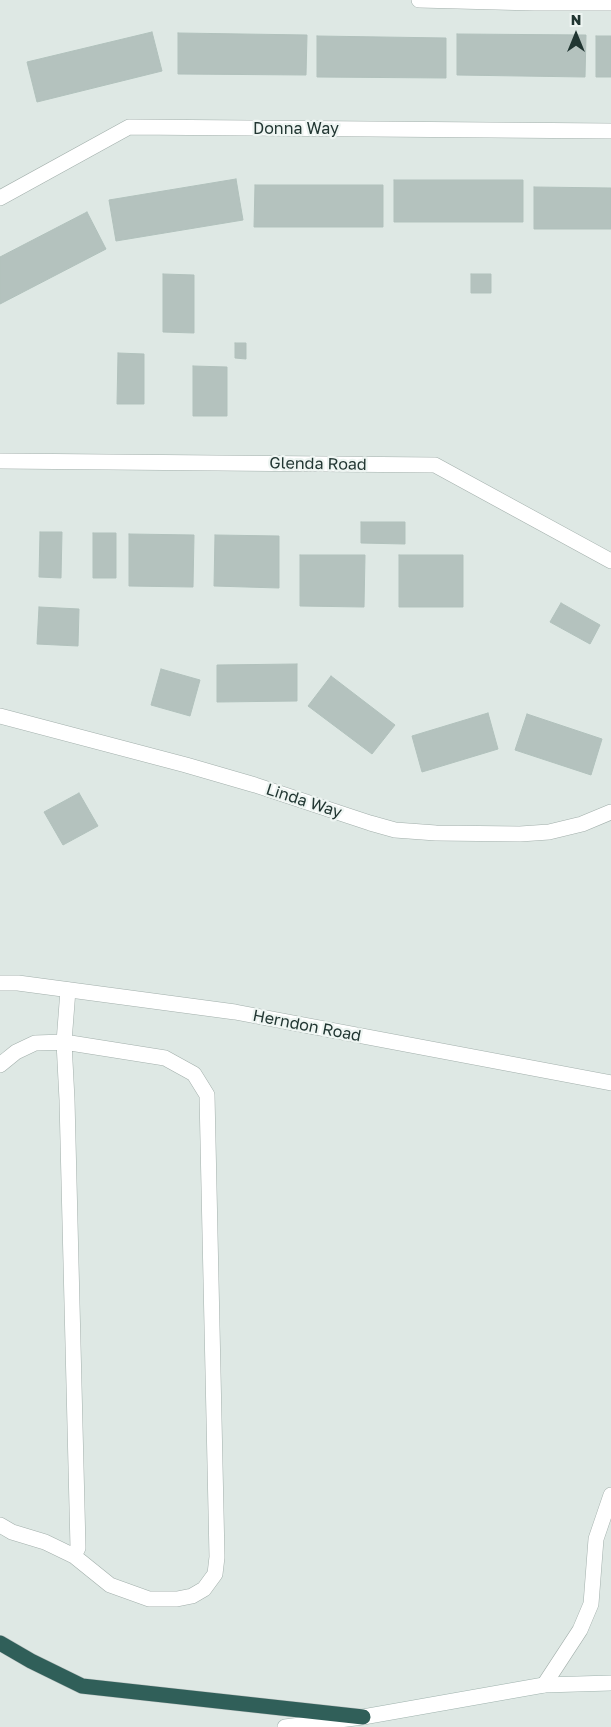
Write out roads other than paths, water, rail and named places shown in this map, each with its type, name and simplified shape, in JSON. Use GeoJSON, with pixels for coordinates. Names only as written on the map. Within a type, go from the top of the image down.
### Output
{"type":"FeatureCollection","features":[{"type":"Feature","properties":{"kind":"highway"},"geometry":{"type":"LineString","coordinates":[[0,1643],[31,1661],[82,1686],[363,1717]]}},
{"type":"Feature","properties":{"kind":"street"},"geometry":{"type":"LineString","coordinates":[[419,0],[611,3]]}},
{"type":"Feature","properties":{"kind":"street","name":"Donna Way"},"geometry":{"type":"LineString","coordinates":[[0,198],[129,127],[611,131]]}},
{"type":"Feature","properties":{"kind":"street","name":"Glenda Road"},"geometry":{"type":"LineString","coordinates":[[0,460],[435,465],[611,561]]}},
{"type":"Feature","properties":{"kind":"street","name":"Linda Way"},"geometry":{"type":"LineString","coordinates":[[0,716],[186,765],[395,830],[436,833],[520,834],[549,832],[582,824],[611,812]]}},
{"type":"Feature","properties":{"kind":"street","name":"Herndon Road"},"geometry":{"type":"LineString","coordinates":[[0,983],[18,983],[235,1012],[611,1083]]}},
{"type":"Feature","properties":{"kind":"street"},"geometry":{"type":"LineString","coordinates":[[68,990],[64,1042],[78,1548],[74,1556]]}},
{"type":"Feature","properties":{"kind":"street"},"geometry":{"type":"LineString","coordinates":[[0,1065],[16,1052],[35,1043],[64,1042],[165,1058],[194,1074],[207,1095],[216,1574],[204,1589],[192,1596],[177,1599],[148,1599],[110,1585],[74,1556],[45,1542],[12,1532],[0,1525]]}},
{"type":"Feature","properties":{"kind":"street"},"geometry":{"type":"LineString","coordinates":[[544,1685],[580,1630],[591,1604],[596,1538],[611,1495]]}},
{"type":"Feature","properties":{"kind":"street"},"geometry":{"type":"LineString","coordinates":[[285,1727],[363,1717],[544,1685],[611,1683]]}}]}
